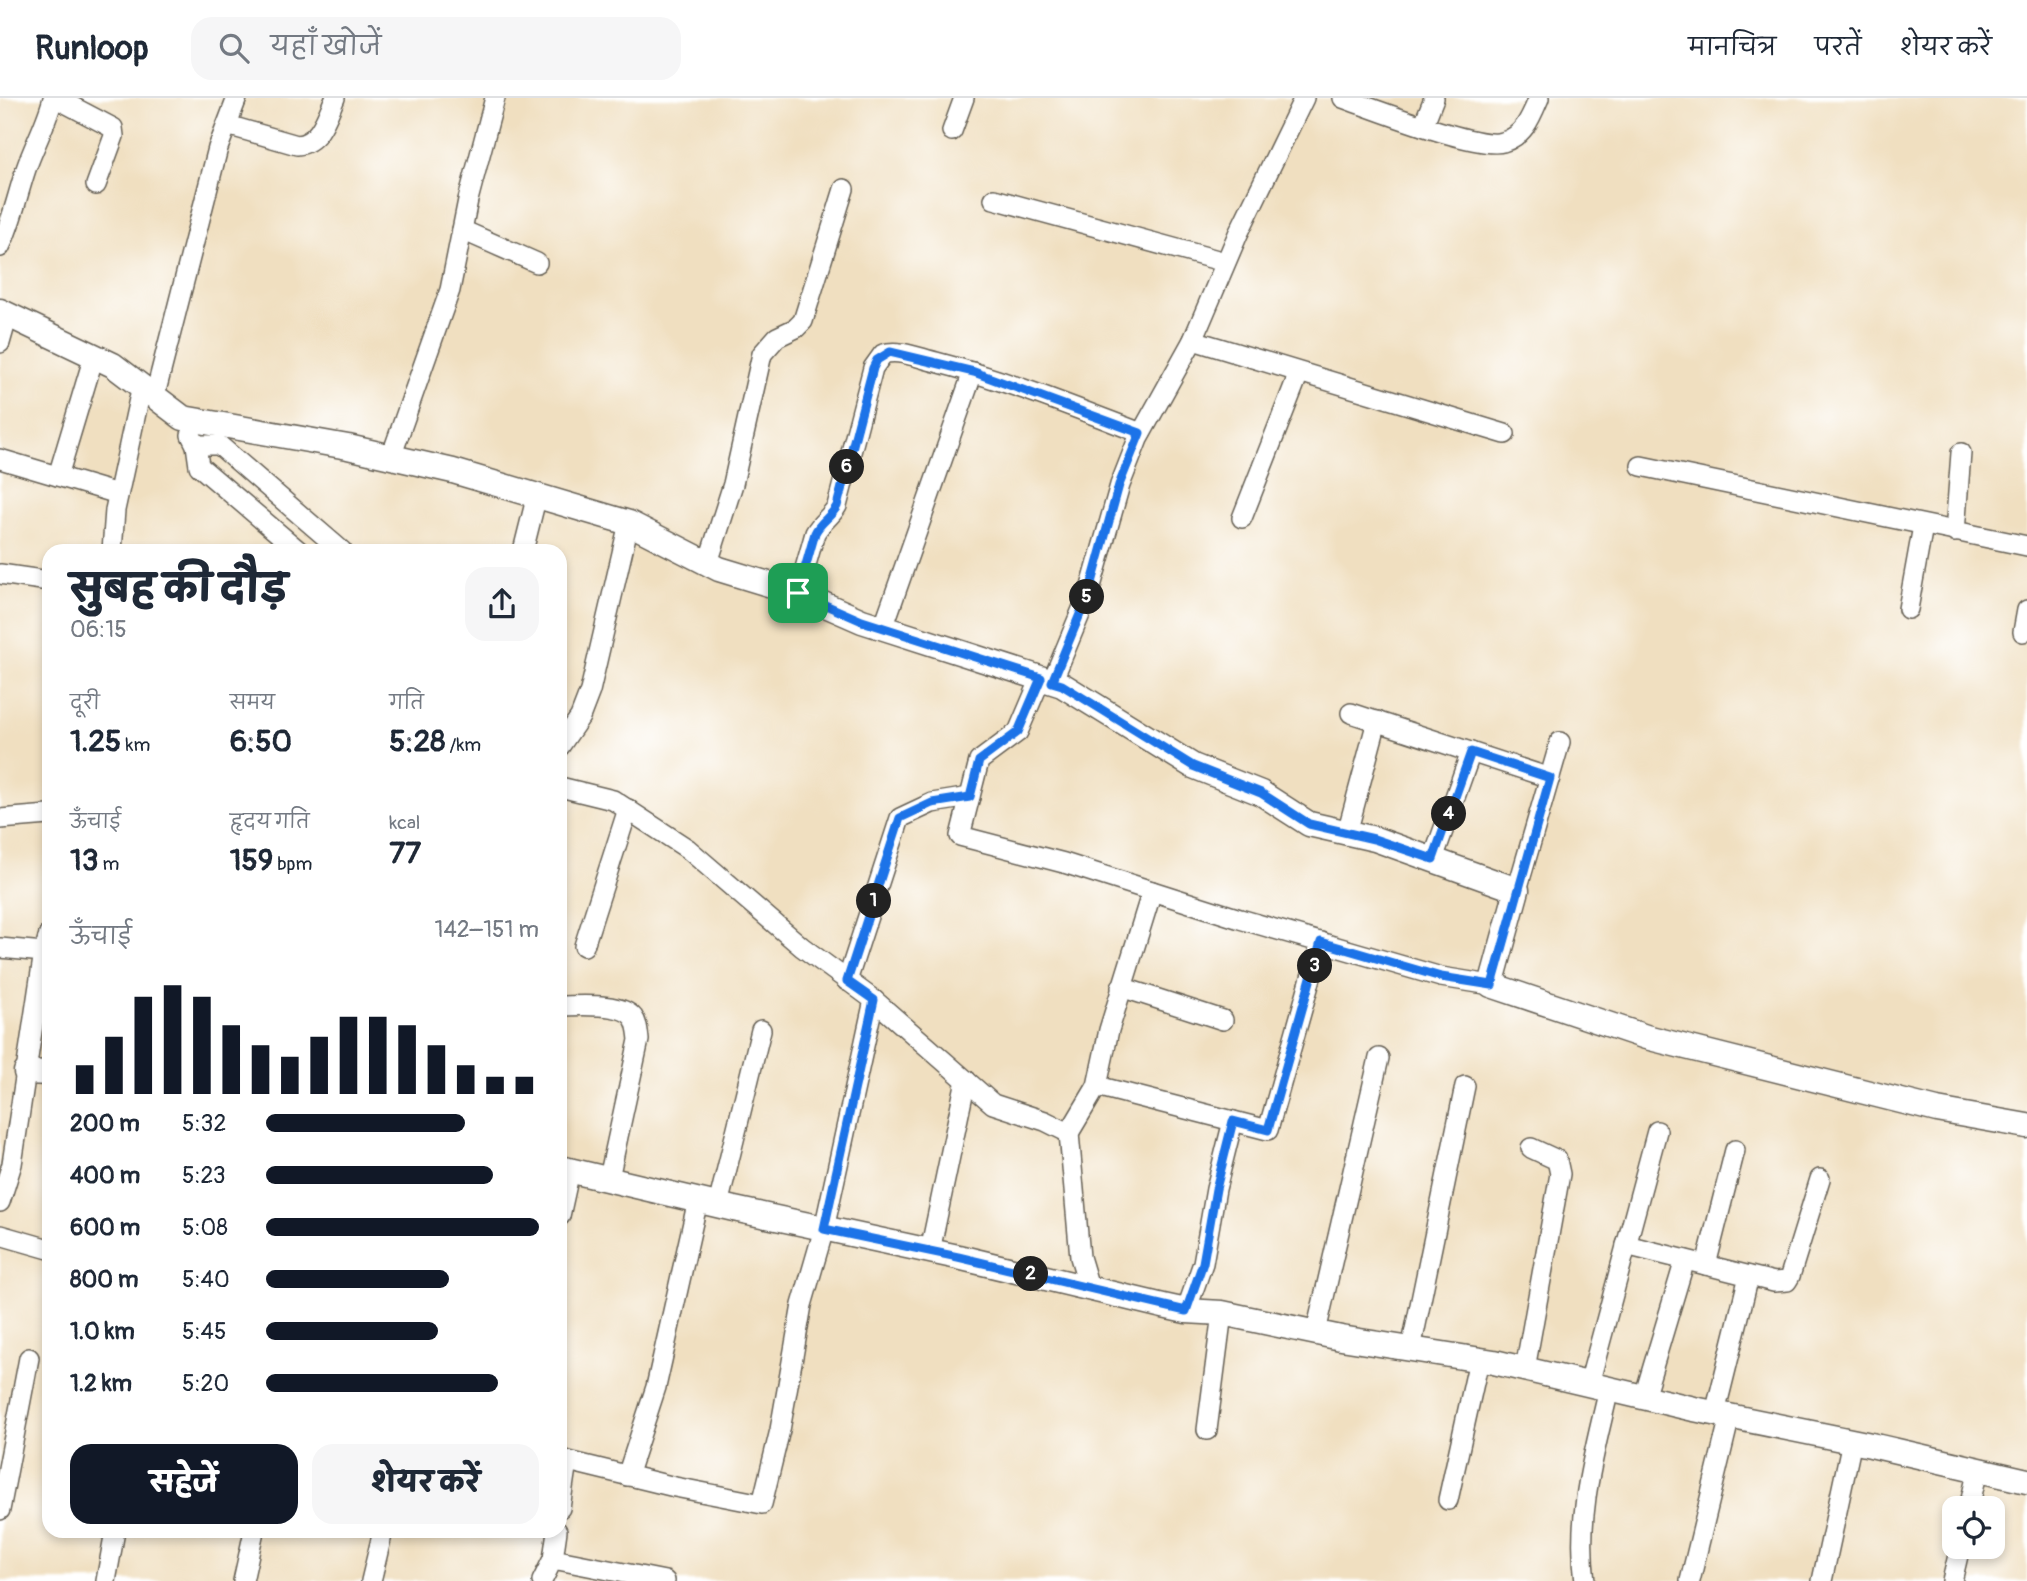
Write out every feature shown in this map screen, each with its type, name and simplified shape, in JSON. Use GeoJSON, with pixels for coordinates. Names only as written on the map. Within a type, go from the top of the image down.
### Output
{"type":"FeatureCollection","features":[{"type":"Feature","properties":{"kind":"street"},"geometry":{"type":"LineString","coordinates":[[0,247],[11,225],[26,168],[49,118],[55,98],[113,128],[113,142],[96,185]]}},
{"type":"Feature","properties":{"kind":"street"},"geometry":{"type":"LineString","coordinates":[[112,544],[118,494],[218,148],[237,98]]}},
{"type":"Feature","properties":{"kind":"street"},"geometry":{"type":"LineString","coordinates":[[227,125],[296,145],[305,144],[321,129],[335,98]]}},
{"type":"Feature","properties":{"kind":"street"},"geometry":{"type":"LineString","coordinates":[[391,457],[450,290],[468,200],[495,98]]}},
{"type":"Feature","properties":{"kind":"street"},"geometry":{"type":"LineString","coordinates":[[953,131],[964,98]]}},
{"type":"Feature","properties":{"kind":"street"},"geometry":{"type":"LineString","coordinates":[[1304,98],[1225,262],[1194,340],[1140,433],[1119,485],[1090,590],[1046,680],[1018,732],[979,761],[960,836],[1064,863],[1441,977],[1492,985],[1646,1037],[1924,1107],[2027,1126]]}},
{"type":"Feature","properties":{"kind":"street"},"geometry":{"type":"LineString","coordinates":[[1343,98],[1423,126],[1487,144],[1501,143],[1522,131],[1539,98]]}},
{"type":"Feature","properties":{"kind":"street"},"geometry":{"type":"LineString","coordinates":[[1423,126],[1434,98]]}},
{"type":"Feature","properties":{"kind":"street"},"geometry":{"type":"LineString","coordinates":[[708,563],[733,484],[762,354],[777,337],[796,328],[803,321],[844,189]]}},
{"type":"Feature","properties":{"kind":"street"},"geometry":{"type":"LineString","coordinates":[[994,199],[1225,262]]}},
{"type":"Feature","properties":{"kind":"street"},"geometry":{"type":"LineString","coordinates":[[463,230],[537,263]]}},
{"type":"Feature","properties":{"kind":"street"},"geometry":{"type":"LineString","coordinates":[[0,343],[4,313],[113,365],[183,418],[196,445],[199,466],[291,544]]}},
{"type":"Feature","properties":{"kind":"street"},"geometry":{"type":"LineString","coordinates":[[1194,340],[1505,434]]}},
{"type":"Feature","properties":{"kind":"street"},"geometry":{"type":"LineString","coordinates":[[798,593],[815,533],[837,506],[877,360],[883,354],[898,352],[974,372],[1140,433]]}},
{"type":"Feature","properties":{"kind":"street"},"geometry":{"type":"LineString","coordinates":[[58,476],[94,356]]}},
{"type":"Feature","properties":{"kind":"street"},"geometry":{"type":"LineString","coordinates":[[883,628],[974,372]]}},
{"type":"Feature","properties":{"kind":"street"},"geometry":{"type":"LineString","coordinates":[[1242,518],[1299,373]]}},
{"type":"Feature","properties":{"kind":"street"},"geometry":{"type":"LineString","coordinates":[[183,418],[453,471],[629,523],[719,569],[798,593],[883,628],[1062,685],[1193,766],[1261,793],[1309,824],[1374,839],[1517,890]]}},
{"type":"Feature","properties":{"kind":"street"},"geometry":{"type":"LineString","coordinates":[[196,445],[219,445],[334,544]]}},
{"type":"Feature","properties":{"kind":"street"},"geometry":{"type":"LineString","coordinates":[[1955,532],[1961,453]]}},
{"type":"Feature","properties":{"kind":"street"},"geometry":{"type":"LineString","coordinates":[[0,458],[118,494]]}},
{"type":"Feature","properties":{"kind":"street"},"geometry":{"type":"LineString","coordinates":[[1641,466],[2027,546]]}},
{"type":"Feature","properties":{"kind":"street"},"geometry":{"type":"LineString","coordinates":[[525,544],[537,495]]}},
{"type":"Feature","properties":{"kind":"street"},"geometry":{"type":"LineString","coordinates":[[567,736],[580,717],[590,691],[629,523]]}},
{"type":"Feature","properties":{"kind":"street"},"geometry":{"type":"LineString","coordinates":[[1908,609],[1923,526]]}},
{"type":"Feature","properties":{"kind":"street"},"geometry":{"type":"LineString","coordinates":[[0,574],[42,579]]}},
{"type":"Feature","properties":{"kind":"street"},"geometry":{"type":"LineString","coordinates":[[2023,632],[2027,610]]}},
{"type":"Feature","properties":{"kind":"street"},"geometry":{"type":"LineString","coordinates":[[1351,713],[1550,778]]}},
{"type":"Feature","properties":{"kind":"street"},"geometry":{"type":"LineString","coordinates":[[1347,833],[1377,722]]}},
{"type":"Feature","properties":{"kind":"street"},"geometry":{"type":"LineString","coordinates":[[1492,985],[1560,742]]}},
{"type":"Feature","properties":{"kind":"street"},"geometry":{"type":"LineString","coordinates":[[1433,859],[1471,752]]}},
{"type":"Feature","properties":{"kind":"street"},"geometry":{"type":"LineString","coordinates":[[567,789],[613,800],[688,849],[740,896],[874,1000],[992,1104],[1045,1121],[1069,1133]]}},
{"type":"Feature","properties":{"kind":"street"},"geometry":{"type":"LineString","coordinates":[[847,981],[900,818],[932,803],[970,797]]}},
{"type":"Feature","properties":{"kind":"street"},"geometry":{"type":"LineString","coordinates":[[584,946],[628,810]]}},
{"type":"Feature","properties":{"kind":"street"},"geometry":{"type":"LineString","coordinates":[[0,819],[42,816]]}},
{"type":"Feature","properties":{"kind":"street"},"geometry":{"type":"LineString","coordinates":[[1089,1287],[1080,1257],[1069,1133],[1097,1086],[1121,987],[1152,891]]}},
{"type":"Feature","properties":{"kind":"street"},"geometry":{"type":"LineString","coordinates":[[1097,1086],[1268,1130],[1321,942]]}},
{"type":"Feature","properties":{"kind":"street"},"geometry":{"type":"LineString","coordinates":[[0,948],[42,944]]}},
{"type":"Feature","properties":{"kind":"street"},"geometry":{"type":"LineString","coordinates":[[1121,987],[1223,1020]]}},
{"type":"Feature","properties":{"kind":"street"},"geometry":{"type":"LineString","coordinates":[[567,1461],[762,1504],[780,1430],[802,1305],[824,1229],[874,1000]]}},
{"type":"Feature","properties":{"kind":"street"},"geometry":{"type":"LineString","coordinates":[[567,1006],[611,1007],[626,1011],[634,1018],[638,1027],[639,1040],[609,1178]]}},
{"type":"Feature","properties":{"kind":"street"},"geometry":{"type":"LineString","coordinates":[[0,1202],[4,1173],[38,1072],[42,1015]]}},
{"type":"Feature","properties":{"kind":"street"},"geometry":{"type":"LineString","coordinates":[[627,1476],[656,1387],[761,1030]]}},
{"type":"Feature","properties":{"kind":"street"},"geometry":{"type":"LineString","coordinates":[[1316,1332],[1379,1058]]}},
{"type":"Feature","properties":{"kind":"street"},"geometry":{"type":"LineString","coordinates":[[930,1251],[966,1080]]}},
{"type":"Feature","properties":{"kind":"street"},"geometry":{"type":"LineString","coordinates":[[1411,1349],[1465,1086]]}},
{"type":"Feature","properties":{"kind":"street"},"geometry":{"type":"LineString","coordinates":[[1186,1311],[1203,1263],[1216,1189],[1233,1121]]}},
{"type":"Feature","properties":{"kind":"street"},"geometry":{"type":"LineString","coordinates":[[1586,1581],[1582,1537],[1584,1503],[1599,1387],[1626,1245],[1657,1131]]}},
{"type":"Feature","properties":{"kind":"street"},"geometry":{"type":"LineString","coordinates":[[1525,1369],[1560,1174],[1557,1160],[1531,1149]]}},
{"type":"Feature","properties":{"kind":"street"},"geometry":{"type":"LineString","coordinates":[[1706,1265],[1735,1150]]}},
{"type":"Feature","properties":{"kind":"street"},"geometry":{"type":"LineString","coordinates":[[567,1169],[1186,1311],[1222,1313],[1341,1338],[1525,1369],[2027,1481]]}},
{"type":"Feature","properties":{"kind":"street"},"geometry":{"type":"LineString","coordinates":[[1626,1245],[1774,1282],[1787,1281],[1820,1179]]}},
{"type":"Feature","properties":{"kind":"street"},"geometry":{"type":"LineString","coordinates":[[0,1235],[42,1247]]}},
{"type":"Feature","properties":{"kind":"street"},"geometry":{"type":"LineString","coordinates":[[1644,1397],[1685,1260]]}},
{"type":"Feature","properties":{"kind":"street"},"geometry":{"type":"LineString","coordinates":[[1690,1581],[1749,1276]]}},
{"type":"Feature","properties":{"kind":"street"},"geometry":{"type":"LineString","coordinates":[[1208,1430],[1222,1313]]}},
{"type":"Feature","properties":{"kind":"street"},"geometry":{"type":"LineString","coordinates":[[0,1510],[29,1358]]}},
{"type":"Feature","properties":{"kind":"street"},"geometry":{"type":"LineString","coordinates":[[1448,1500],[1479,1360]]}},
{"type":"Feature","properties":{"kind":"street"},"geometry":{"type":"LineString","coordinates":[[1822,1581],[1852,1441]]}},
{"type":"Feature","properties":{"kind":"street"},"geometry":{"type":"LineString","coordinates":[[1972,1496],[1978,1469]]}},
{"type":"Feature","properties":{"kind":"street"},"geometry":{"type":"LineString","coordinates":[[106,1581],[114,1538]]}},
{"type":"Feature","properties":{"kind":"street"},"geometry":{"type":"LineString","coordinates":[[243,1581],[252,1538]]}},
{"type":"Feature","properties":{"kind":"street"},"geometry":{"type":"LineString","coordinates":[[371,1581],[381,1538]]}},
{"type":"Feature","properties":{"kind":"street"},"geometry":{"type":"LineString","coordinates":[[542,1581],[553,1559],[556,1538]]}},
{"type":"Feature","properties":{"kind":"street"},"geometry":{"type":"LineString","coordinates":[[553,1559],[623,1577],[665,1581]]}},
{"type":"Feature","properties":{"kind":"street"},"geometry":{"type":"LineString","coordinates":[[1952,1581],[1957,1559]]}},
{"type":"Feature","properties":{"kind":"route"},"geometry":{"type":"LineString","coordinates":[[898,352],[974,372],[1052,398],[1140,433],[1119,485],[1090,590],[1052,682],[1062,685],[1193,766],[1261,793],[1309,824],[1374,839],[1433,859],[1471,752],[1550,778],[1492,985],[1441,977],[1321,942],[1268,1130],[1233,1121],[1216,1189],[1203,1263],[1186,1311],[958,1257],[824,1229],[874,1000],[847,981],[900,818],[932,803],[970,797],[979,761],[1018,732],[1041,678],[862,621],[798,593],[815,533],[837,506],[873,368],[883,354],[898,352]]}}]}
